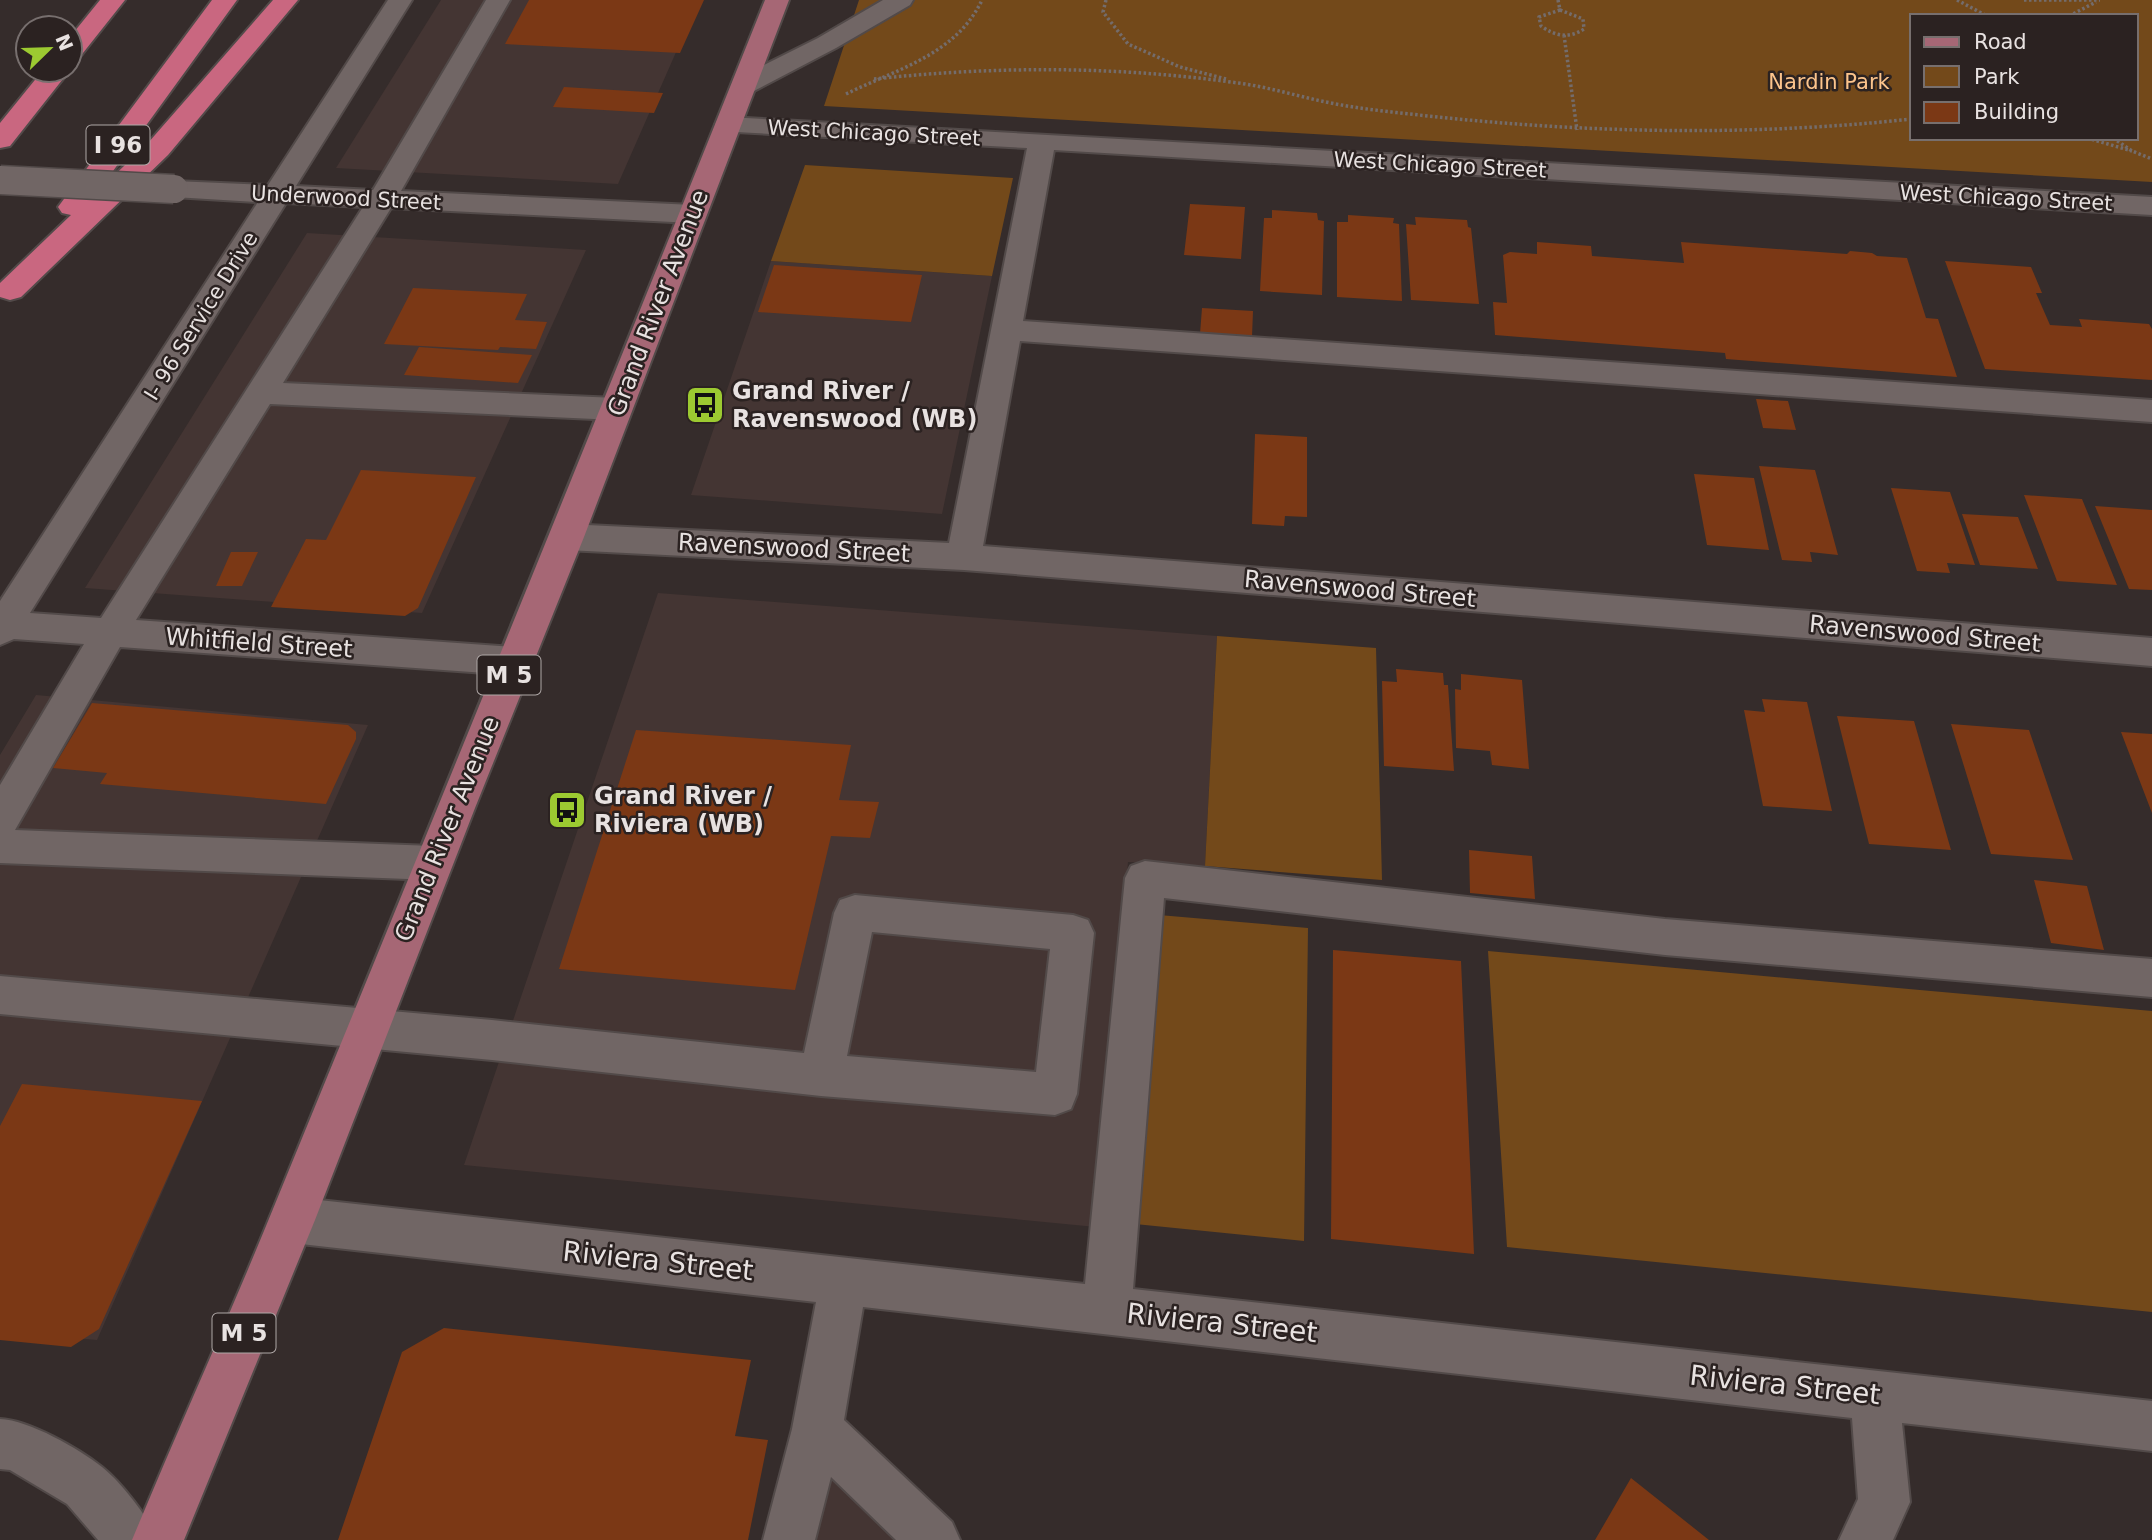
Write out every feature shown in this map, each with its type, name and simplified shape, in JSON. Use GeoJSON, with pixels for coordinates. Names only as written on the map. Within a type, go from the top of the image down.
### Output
{"type":"FeatureCollection","features":[{"type":"Feature","properties":{"kind":"highway"},"geometry":{"type":"LineString","coordinates":[[84,36],[113,0]]}},
{"type":"Feature","properties":{"kind":"highway","name":"I 96"},"geometry":{"type":"LineString","coordinates":[[5,297],[225,0]]}},
{"type":"Feature","properties":{"kind":"highway"},"geometry":{"type":"LineString","coordinates":[[5,297],[158,149],[286,0]]}},
{"type":"Feature","properties":{"kind":"highway"},"geometry":{"type":"LineString","coordinates":[[23,112],[36,84]]}},
{"type":"Feature","properties":{"kind":"highway"},"geometry":{"type":"LineString","coordinates":[[0,140],[46,84]]}},
{"type":"Feature","properties":{"kind":"main road","name":"Grand River Avenue"},"geometry":{"type":"LineString","coordinates":[[159,1540],[292,1220],[514,661],[567,537],[777,0]]}},
{"type":"Feature","properties":{"kind":"street","name":"I- 96 Service Drive"},"geometry":{"type":"LineString","coordinates":[[2,628],[400,0]]}},
{"type":"Feature","properties":{"kind":"street"},"geometry":{"type":"LineString","coordinates":[[0,820],[110,633],[382,199],[498,0]]}},
{"type":"Feature","properties":{"kind":"street"},"geometry":{"type":"LineString","coordinates":[[745,85],[827,43],[901,0]]}},
{"type":"Feature","properties":{"kind":"street","name":"West Chicago Street"},"geometry":{"type":"LineString","coordinates":[[728,125],[2152,206]]}},
{"type":"Feature","properties":{"kind":"street"},"geometry":{"type":"LineString","coordinates":[[964,558],[1042,141]]}},
{"type":"Feature","properties":{"kind":"street","name":"Underwood Street"},"geometry":{"type":"LineString","coordinates":[[0,180],[693,214]]}},
{"type":"Feature","properties":{"kind":"street"},"geometry":{"type":"LineString","coordinates":[[1007,330],[2152,411]]}},
{"type":"Feature","properties":{"kind":"street"},"geometry":{"type":"LineString","coordinates":[[260,393],[616,409]]}},
{"type":"Feature","properties":{"kind":"street","name":"Ravenswood Street"},"geometry":{"type":"LineString","coordinates":[[567,537],[964,558],[2152,652]]}},
{"type":"Feature","properties":{"kind":"street","name":"Whitfield Street"},"geometry":{"type":"LineString","coordinates":[[2,628],[514,661]]}},
{"type":"Feature","properties":{"kind":"street"},"geometry":{"type":"LineString","coordinates":[[0,846],[433,863]]}},
{"type":"Feature","properties":{"kind":"street"},"geometry":{"type":"LineString","coordinates":[[1107,1310],[1145,878],[1665,937],[2152,978]]}},
{"type":"Feature","properties":{"kind":"street"},"geometry":{"type":"LineString","coordinates":[[0,995],[368,1028],[821,1074],[1055,1094],[1073,933],[855,913],[821,1074]]}},
{"type":"Feature","properties":{"kind":"street","name":"Riviera Street"},"geometry":{"type":"LineString","coordinates":[[292,1220],[2152,1426]]}},
{"type":"Feature","properties":{"kind":"street"},"geometry":{"type":"LineString","coordinates":[[789,1540],[817,1429],[844,1281]]}},
{"type":"Feature","properties":{"kind":"street"},"geometry":{"type":"LineString","coordinates":[[1865,1540],[1884,1502],[1875,1395]]}},
{"type":"Feature","properties":{"kind":"street"},"geometry":{"type":"LineString","coordinates":[[817,1429],[934,1540]]}},
{"type":"Feature","properties":{"kind":"street"},"geometry":{"type":"LineString","coordinates":[[0,1444],[16,1446],[85,1486],[132,1540]]}},
{"type":"Feature","properties":{"kind":"path"},"geometry":{"type":"LineString","coordinates":[[839,97],[944,46],[969,26],[982,0]]}},
{"type":"Feature","properties":{"kind":"path"},"geometry":{"type":"LineString","coordinates":[[1106,0],[1103,12],[1128,44],[1180,67],[1330,103],[1438,117],[1577,129],[1749,131],[1843,127],[1910,119]]}},
{"type":"Feature","properties":{"kind":"path"},"geometry":{"type":"LineString","coordinates":[[1559,0],[1560,10]]}},
{"type":"Feature","properties":{"kind":"path"},"geometry":{"type":"LineString","coordinates":[[1957,0],[1983,14]]}},
{"type":"Feature","properties":{"kind":"path"},"geometry":{"type":"LineString","coordinates":[[2024,0],[2102,0]]}},
{"type":"Feature","properties":{"kind":"path"},"geometry":{"type":"LineString","coordinates":[[2073,14],[2102,0]]}},
{"type":"Feature","properties":{"kind":"path"},"geometry":{"type":"LineString","coordinates":[[1560,10],[1577,15],[1585,24],[1580,33],[1564,35],[1546,30],[1538,21],[1544,13],[1560,10]]}},
{"type":"Feature","properties":{"kind":"path"},"geometry":{"type":"LineString","coordinates":[[1564,35],[1583,173]]}},
{"type":"Feature","properties":{"kind":"path"},"geometry":{"type":"LineString","coordinates":[[874,79],[943,70],[1045,68],[1240,83]]}},
{"type":"Feature","properties":{"kind":"path"},"geometry":{"type":"LineString","coordinates":[[2094,140],[2152,159]]}},
{"type":"Feature","properties":{"kind":"path"},"geometry":{"type":"LineString","coordinates":[[2116,140],[2132,151]]}},
{"type":"Feature","properties":{"kind":"shaded area"},"geometry":{"type":"Polygon","coordinates":[[[441,0],[699,0],[618,184],[336,168],[441,0]]]}},
{"type":"Feature","properties":{"kind":"shaded area"},"geometry":{"type":"Polygon","coordinates":[[[307,233],[586,250],[422,613],[85,588],[307,233]]]}},
{"type":"Feature","properties":{"kind":"shaded area"},"geometry":{"type":"Polygon","coordinates":[[[771,261],[992,276],[942,514],[691,495],[771,261]]]}},
{"type":"Feature","properties":{"kind":"shaded area"},"geometry":{"type":"Polygon","coordinates":[[[658,593],[1217,636],[1205,866],[1128,862],[1096,1227],[464,1165],[658,593]]]}},
{"type":"Feature","properties":{"kind":"shaded area"},"geometry":{"type":"Polygon","coordinates":[[[36,695],[368,725],[97,1340],[0,1331],[0,755],[36,695]]]}},
{"type":"Feature","properties":{"kind":"shaded area"},"geometry":{"type":"Polygon","coordinates":[[[831,1475],[897,1540],[813,1540],[831,1475]]]}},
{"type":"Feature","properties":{"kind":"green space","name":"Nardin Park"},"geometry":{"type":"Polygon","coordinates":[[[859,0],[2152,0],[2152,182],[824,106],[859,0]]]}},
{"type":"Feature","properties":{"kind":"green space"},"geometry":{"type":"Polygon","coordinates":[[[805,165],[1013,178],[992,276],[771,261],[805,165]]]}},
{"type":"Feature","properties":{"kind":"green space"},"geometry":{"type":"Polygon","coordinates":[[[1217,636],[1376,648],[1382,880],[1205,866],[1217,636]]]}},
{"type":"Feature","properties":{"kind":"green space"},"geometry":{"type":"Polygon","coordinates":[[[1159,915],[1308,928],[1304,1241],[1135,1224],[1159,915]]]}},
{"type":"Feature","properties":{"kind":"green space"},"geometry":{"type":"Polygon","coordinates":[[[1488,951],[2152,1011],[2152,1312],[1507,1247],[1488,951]]]}},
{"type":"Feature","properties":{"kind":"building"},"geometry":{"type":"Polygon","coordinates":[[[529,0],[704,0],[680,53],[505,44],[529,0]]]}},
{"type":"Feature","properties":{"kind":"building"},"geometry":{"type":"Polygon","coordinates":[[[564,87],[663,93],[654,113],[553,107],[564,87]]]}},
{"type":"Feature","properties":{"kind":"building"},"geometry":{"type":"Polygon","coordinates":[[[1190,204],[1245,207],[1241,259],[1184,255],[1190,204]]]}},
{"type":"Feature","properties":{"kind":"building"},"geometry":{"type":"Polygon","coordinates":[[[1272,210],[1317,213],[1318,220],[1324,221],[1322,295],[1260,291],[1264,218],[1272,218],[1272,210]]]}},
{"type":"Feature","properties":{"kind":"building"},"geometry":{"type":"Polygon","coordinates":[[[1348,215],[1394,218],[1393,223],[1399,224],[1402,301],[1337,297],[1337,222],[1348,222],[1348,215]]]}},
{"type":"Feature","properties":{"kind":"building"},"geometry":{"type":"Polygon","coordinates":[[[1415,217],[1467,220],[1468,227],[1471,228],[1479,304],[1411,300],[1406,224],[1416,225],[1415,217]]]}},
{"type":"Feature","properties":{"kind":"building"},"geometry":{"type":"Polygon","coordinates":[[[1537,242],[1591,246],[1592,256],[1684,263],[1681,242],[1847,254],[1850,251],[1907,258],[1926,318],[1938,319],[1957,377],[1726,359],[1725,353],[1495,335],[1493,302],[1507,303],[1503,255],[1510,252],[1537,254],[1537,242]]]}},
{"type":"Feature","properties":{"kind":"building"},"geometry":{"type":"Polygon","coordinates":[[[1945,261],[2031,267],[2042,293],[2036,293],[2050,325],[2082,327],[2079,319],[2149,324],[2152,329],[2152,380],[1985,369],[1945,261]]]}},
{"type":"Feature","properties":{"kind":"building"},"geometry":{"type":"Polygon","coordinates":[[[774,265],[922,275],[911,322],[758,312],[774,265]]]}},
{"type":"Feature","properties":{"kind":"building"},"geometry":{"type":"Polygon","coordinates":[[[413,288],[527,294],[515,320],[547,322],[536,349],[500,347],[498,350],[384,344],[413,288]]]}},
{"type":"Feature","properties":{"kind":"building"},"geometry":{"type":"Polygon","coordinates":[[[1202,308],[1253,311],[1252,337],[1200,334],[1202,308]]]}},
{"type":"Feature","properties":{"kind":"building"},"geometry":{"type":"Polygon","coordinates":[[[419,347],[532,355],[518,383],[404,375],[419,347]]]}},
{"type":"Feature","properties":{"kind":"building"},"geometry":{"type":"Polygon","coordinates":[[[1756,399],[1788,401],[1796,430],[1763,428],[1756,399]]]}},
{"type":"Feature","properties":{"kind":"building"},"geometry":{"type":"Polygon","coordinates":[[[1255,434],[1307,437],[1307,517],[1285,516],[1284,526],[1252,524],[1255,434]]]}},
{"type":"Feature","properties":{"kind":"building"},"geometry":{"type":"Polygon","coordinates":[[[1759,466],[1815,470],[1838,555],[1810,552],[1812,562],[1782,560],[1759,466]]]}},
{"type":"Feature","properties":{"kind":"building"},"geometry":{"type":"Polygon","coordinates":[[[361,470],[476,477],[418,608],[405,616],[271,607],[306,539],[326,540],[361,470]]]}},
{"type":"Feature","properties":{"kind":"building"},"geometry":{"type":"Polygon","coordinates":[[[1694,474],[1754,478],[1769,550],[1707,545],[1694,474]]]}},
{"type":"Feature","properties":{"kind":"building"},"geometry":{"type":"Polygon","coordinates":[[[1891,488],[1950,492],[1975,565],[1947,563],[1950,573],[1917,571],[1891,488]]]}},
{"type":"Feature","properties":{"kind":"building"},"geometry":{"type":"Polygon","coordinates":[[[2024,495],[2082,499],[2117,585],[2057,581],[2024,495]]]}},
{"type":"Feature","properties":{"kind":"building"},"geometry":{"type":"Polygon","coordinates":[[[2095,506],[2152,510],[2152,590],[2129,589],[2095,506]]]}},
{"type":"Feature","properties":{"kind":"building"},"geometry":{"type":"Polygon","coordinates":[[[1962,514],[2018,517],[2038,569],[1980,565],[1962,514]]]}},
{"type":"Feature","properties":{"kind":"building"},"geometry":{"type":"Polygon","coordinates":[[[231,552],[258,552],[242,586],[216,586],[231,552]]]}},
{"type":"Feature","properties":{"kind":"building"},"geometry":{"type":"Polygon","coordinates":[[[1396,669],[1443,673],[1444,685],[1448,685],[1454,771],[1384,766],[1382,681],[1397,682],[1396,669]]]}},
{"type":"Feature","properties":{"kind":"building"},"geometry":{"type":"Polygon","coordinates":[[[1461,674],[1522,680],[1529,769],[1492,765],[1490,751],[1456,748],[1455,689],[1461,690],[1461,674]]]}},
{"type":"Feature","properties":{"kind":"building"},"geometry":{"type":"Polygon","coordinates":[[[1762,699],[1807,702],[1832,811],[1763,806],[1744,710],[1765,712],[1762,699]]]}},
{"type":"Feature","properties":{"kind":"building"},"geometry":{"type":"Polygon","coordinates":[[[92,703],[348,725],[356,732],[356,739],[326,804],[100,784],[107,773],[53,768],[92,703]]]}},
{"type":"Feature","properties":{"kind":"building"},"geometry":{"type":"Polygon","coordinates":[[[1837,716],[1914,721],[1951,850],[1869,844],[1837,716]]]}},
{"type":"Feature","properties":{"kind":"building"},"geometry":{"type":"Polygon","coordinates":[[[1951,724],[2029,730],[2073,860],[1991,854],[1951,724]]]}},
{"type":"Feature","properties":{"kind":"building"},"geometry":{"type":"Polygon","coordinates":[[[636,730],[851,745],[839,800],[879,802],[870,838],[831,836],[795,990],[559,969],[636,730]]]}},
{"type":"Feature","properties":{"kind":"building"},"geometry":{"type":"Polygon","coordinates":[[[2121,732],[2152,734],[2152,813],[2121,732]]]}},
{"type":"Feature","properties":{"kind":"building"},"geometry":{"type":"Polygon","coordinates":[[[1469,850],[1532,856],[1535,899],[1470,893],[1469,850]]]}},
{"type":"Feature","properties":{"kind":"building"},"geometry":{"type":"Polygon","coordinates":[[[2034,880],[2087,886],[2104,950],[2051,943],[2034,880]]]}},
{"type":"Feature","properties":{"kind":"building"},"geometry":{"type":"Polygon","coordinates":[[[1333,950],[1461,961],[1474,1254],[1331,1239],[1333,950]]]}},
{"type":"Feature","properties":{"kind":"building"},"geometry":{"type":"Polygon","coordinates":[[[22,1084],[202,1101],[99,1329],[71,1347],[0,1340],[0,1126],[22,1084]]]}},
{"type":"Feature","properties":{"kind":"building"},"geometry":{"type":"Polygon","coordinates":[[[444,1328],[751,1360],[735,1436],[768,1440],[748,1540],[338,1540],[402,1352],[444,1328]]]}},
{"type":"Feature","properties":{"kind":"building"},"geometry":{"type":"Polygon","coordinates":[[[1631,1478],[1709,1540],[1595,1540],[1631,1478]]]}},
{"type":"Feature","properties":{"kind":"place","name":"Grand River / Ravenswood (WB)"},"geometry":{"type":"Point","coordinates":[705,405]}},
{"type":"Feature","properties":{"kind":"place","name":"Grand River / Riviera (WB)"},"geometry":{"type":"Point","coordinates":[567,810]}}]}
